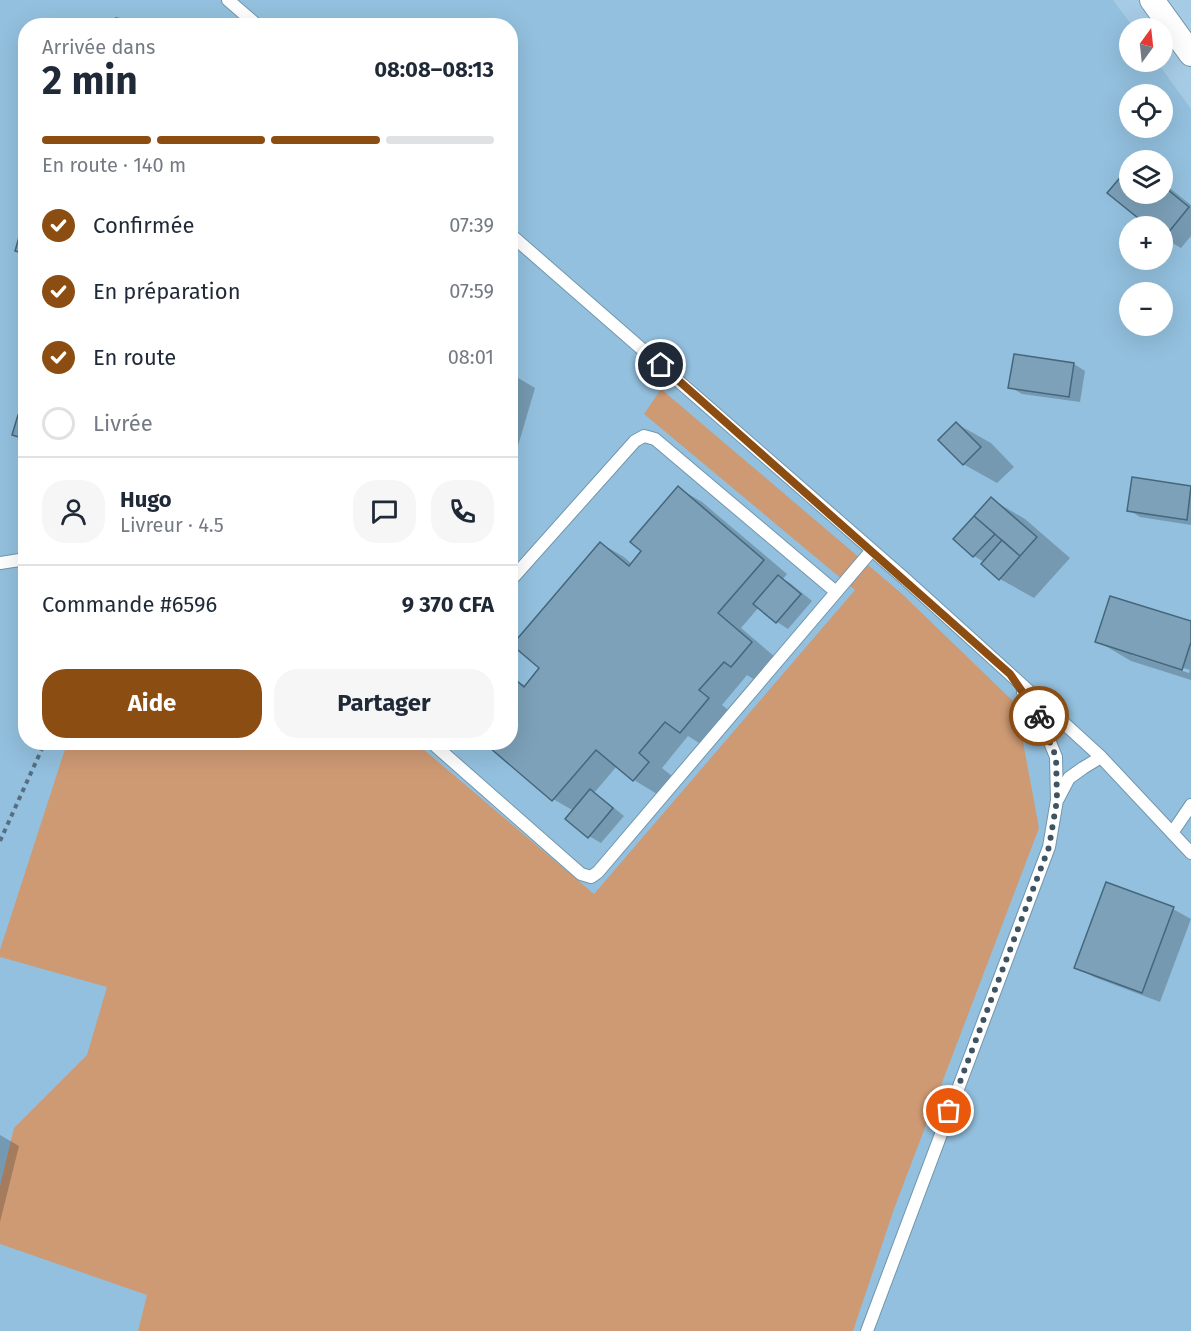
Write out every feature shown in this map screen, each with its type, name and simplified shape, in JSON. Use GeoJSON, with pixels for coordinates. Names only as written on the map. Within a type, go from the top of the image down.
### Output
{"type":"FeatureCollection","features":[{"type":"Feature","properties":{"kind":"street"},"geometry":{"type":"LineString","coordinates":[[1152,0],[1191,54]]}},
{"type":"Feature","properties":{"kind":"lane"},"geometry":{"type":"LineString","coordinates":[[228,0],[249,18]]}},
{"type":"Feature","properties":{"kind":"lane"},"geometry":{"type":"LineString","coordinates":[[518,241],[872,550],[1010,674],[1101,758],[1191,853]]}},
{"type":"Feature","properties":{"kind":"lane"},"geometry":{"type":"LineString","coordinates":[[518,570],[634,441],[644,436],[655,439],[836,592]]}},
{"type":"Feature","properties":{"kind":"lane"},"geometry":{"type":"LineString","coordinates":[[440,750],[581,874],[591,877],[598,872],[872,550]]}},
{"type":"Feature","properties":{"kind":"lane"},"geometry":{"type":"LineString","coordinates":[[0,563],[18,560]]}},
{"type":"Feature","properties":{"kind":"lane"},"geometry":{"type":"LineString","coordinates":[[867,1331],[1049,847],[1057,800],[1056,757],[1040,718],[1010,674]]}},
{"type":"Feature","properties":{"kind":"lane"},"geometry":{"type":"LineString","coordinates":[[1057,800],[1069,778],[1101,758]]}},
{"type":"Feature","properties":{"kind":"lane"},"geometry":{"type":"LineString","coordinates":[[1172,833],[1191,805]]}},
{"type":"Feature","properties":{"kind":"path"},"geometry":{"type":"LineString","coordinates":[[0,841],[41,750]]}},
{"type":"Feature","properties":{"kind":"shaded area"},"geometry":{"type":"Polygon","coordinates":[[[0,0],[1113,0],[1126,18],[1119,18],[1119,72],[1164,72],[1173,84],[1119,84],[1119,138],[1173,138],[1173,84],[1191,109],[1191,1331],[0,1331],[0,0]]]}},
{"type":"Feature","properties":{"kind":"shaded area"},"geometry":{"type":"Polygon","coordinates":[[[661,389],[901,593],[1016,704],[1039,828],[894,1209],[853,1331],[138,1331],[147,1295],[0,1244],[0,1186],[14,1128],[87,1055],[107,987],[0,957],[0,950],[65,750],[424,750],[594,894],[855,590],[644,414],[661,389]]]}},
{"type":"Feature","properties":{"kind":"building"},"geometry":{"type":"Polygon","coordinates":[[[1119,179],[1119,203],[1107,193],[1119,179]]]}},
{"type":"Feature","properties":{"kind":"building"},"geometry":{"type":"Polygon","coordinates":[[[1173,194],[1189,207],[1173,227],[1173,216],[1136,216],[1121,204],[1173,204],[1173,194]]]}},
{"type":"Feature","properties":{"kind":"building"},"geometry":{"type":"Polygon","coordinates":[[[1014,354],[1074,363],[1069,397],[1008,388],[1014,354]]]}},
{"type":"Feature","properties":{"kind":"building"},"geometry":{"type":"Polygon","coordinates":[[[18,415],[18,437],[12,435],[18,415]]]}},
{"type":"Feature","properties":{"kind":"building"},"geometry":{"type":"Polygon","coordinates":[[[956,422],[981,447],[963,465],[938,440],[956,422]]]}},
{"type":"Feature","properties":{"kind":"building"},"geometry":{"type":"Polygon","coordinates":[[[1132,477],[1191,486],[1187,520],[1127,511],[1132,477]]]}},
{"type":"Feature","properties":{"kind":"building"},"geometry":{"type":"Polygon","coordinates":[[[678,486],[764,560],[718,613],[752,642],[731,667],[724,662],[699,690],[709,698],[680,733],[665,722],[639,753],[649,762],[633,781],[596,750],[552,801],[492,750],[518,750],[518,682],[524,687],[539,668],[518,650],[518,638],[600,542],[629,566],[641,551],[630,542],[678,486]]]}},
{"type":"Feature","properties":{"kind":"building"},"geometry":{"type":"Polygon","coordinates":[[[991,497],[1037,537],[1020,556],[974,516],[991,497]]]}},
{"type":"Feature","properties":{"kind":"building"},"geometry":{"type":"Polygon","coordinates":[[[974,516],[995,534],[973,557],[953,539],[974,516]]]}},
{"type":"Feature","properties":{"kind":"building"},"geometry":{"type":"Polygon","coordinates":[[[1002,540],[1020,556],[999,580],[981,564],[1002,540]]]}},
{"type":"Feature","properties":{"kind":"building"},"geometry":{"type":"Polygon","coordinates":[[[778,575],[801,594],[776,623],[753,604],[778,575]]]}},
{"type":"Feature","properties":{"kind":"building"},"geometry":{"type":"Polygon","coordinates":[[[1110,596],[1191,621],[1191,642],[1182,670],[1095,642],[1110,596]]]}},
{"type":"Feature","properties":{"kind":"building"},"geometry":{"type":"Polygon","coordinates":[[[590,789],[613,808],[588,838],[565,819],[590,789]]]}},
{"type":"Feature","properties":{"kind":"building"},"geometry":{"type":"Polygon","coordinates":[[[1106,882],[1174,907],[1142,993],[1074,968],[1106,882]]]}},
{"type":"Feature","properties":{"kind":"way so far"},"geometry":{"type":"LineString","coordinates":[[949,1111],[1049,847],[1057,800],[1056,757],[1039,716]]}},
{"type":"Feature","properties":{"kind":"route"},"geometry":{"type":"LineString","coordinates":[[661,365],[1010,674],[1039,716]]}}]}
